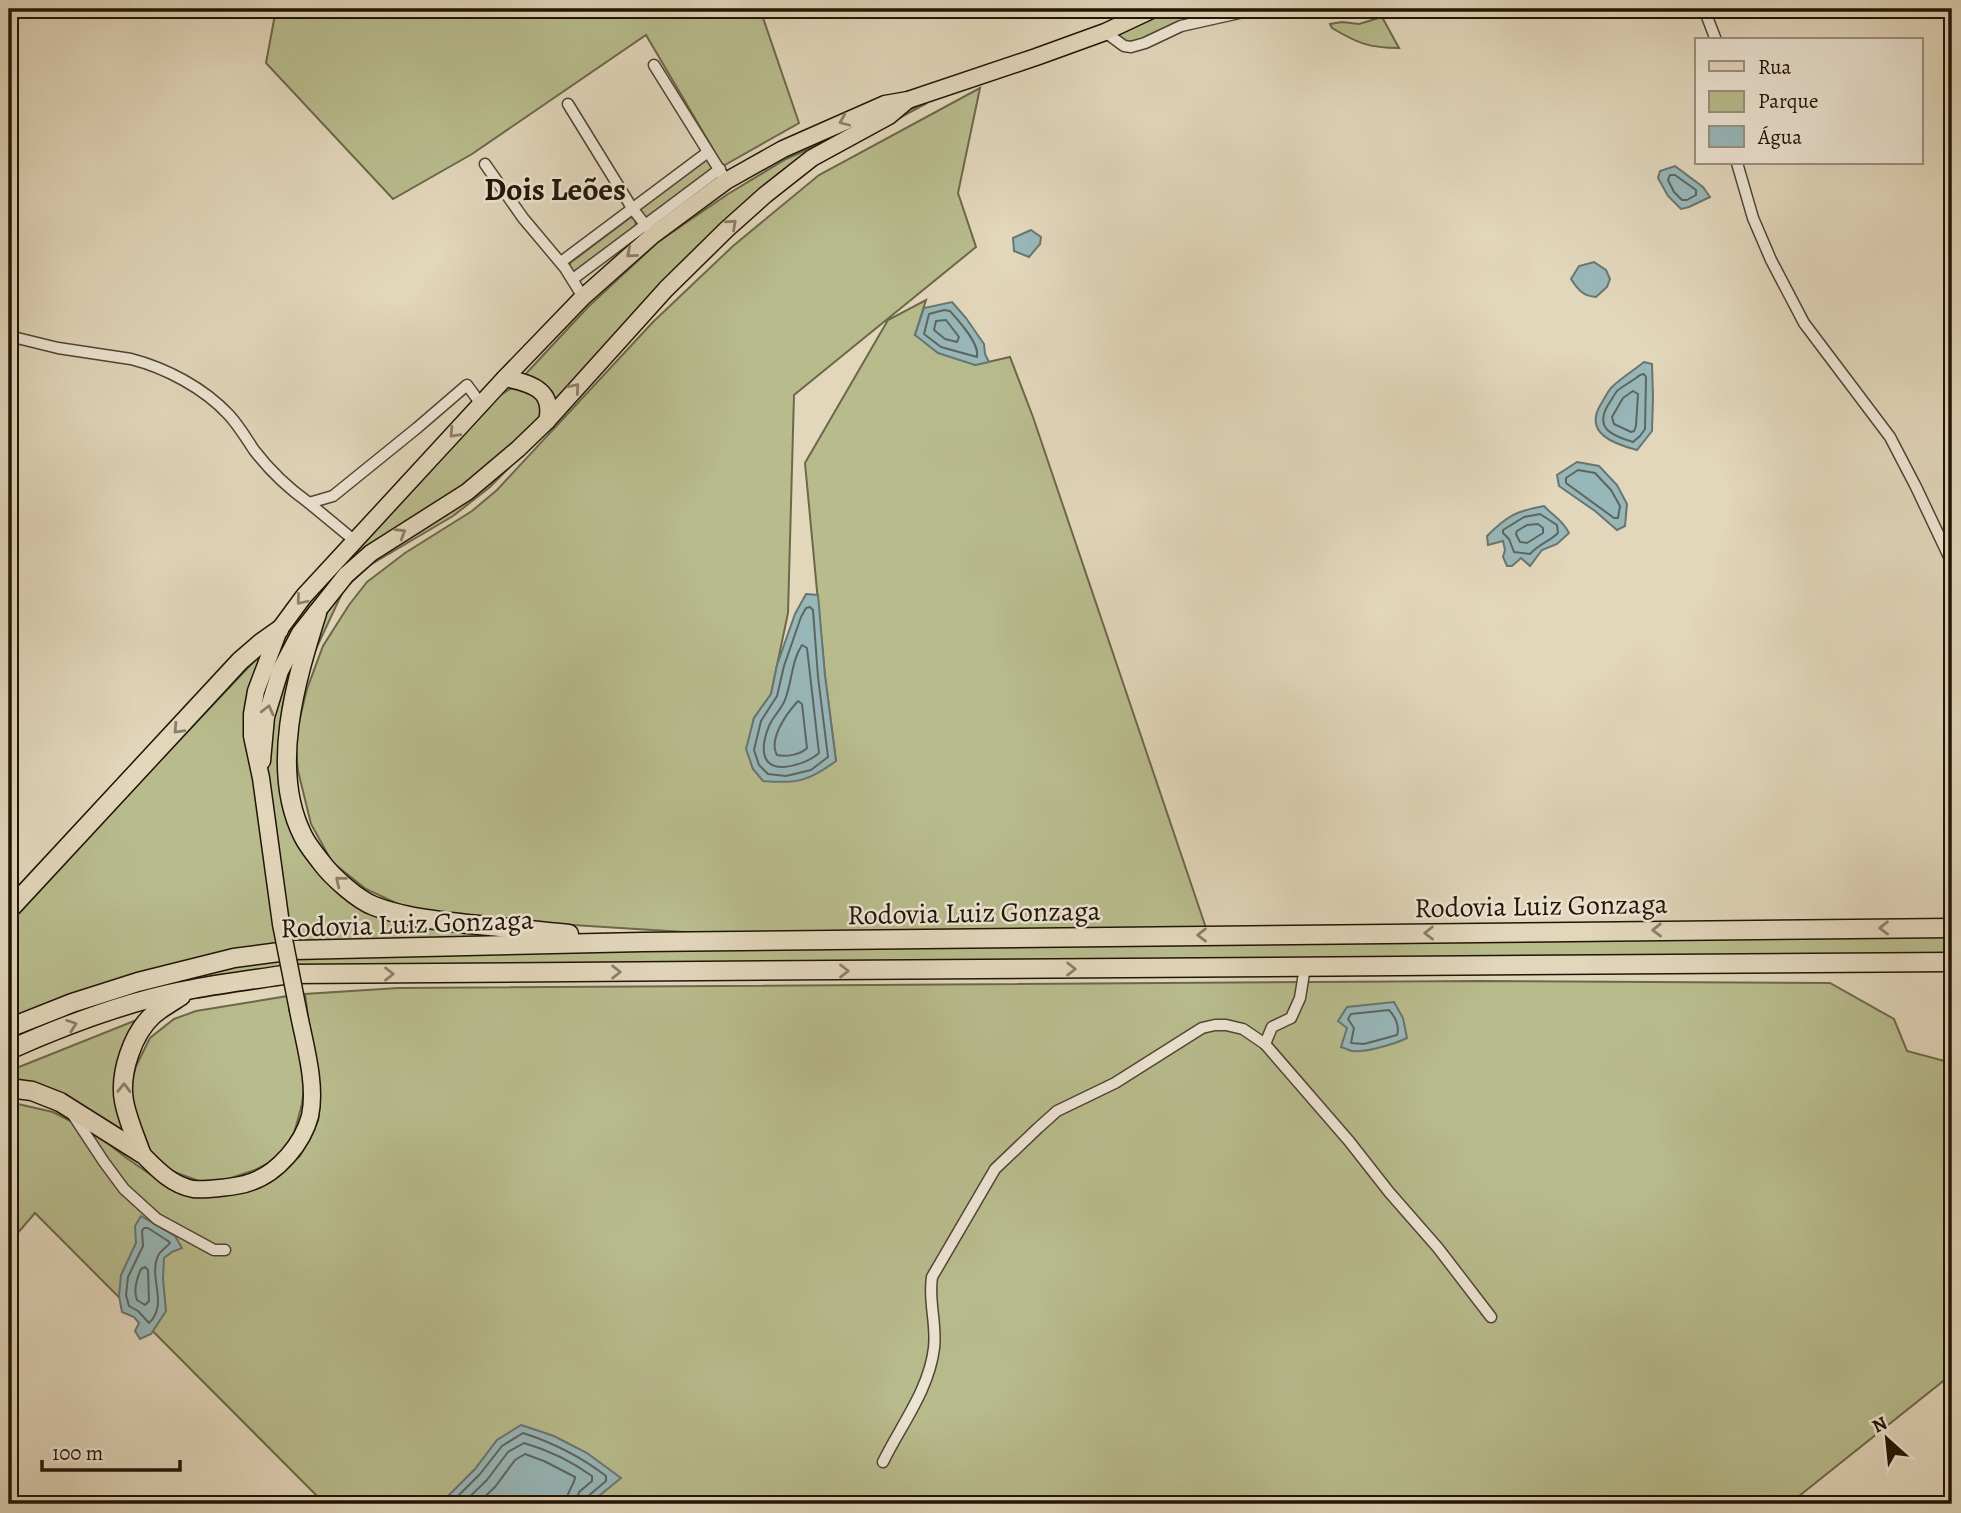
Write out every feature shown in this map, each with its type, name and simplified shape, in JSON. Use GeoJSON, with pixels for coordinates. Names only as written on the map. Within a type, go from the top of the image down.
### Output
{"type":"FeatureCollection","features":[{"type":"Feature","properties":{"kind":"highway"},"geometry":{"type":"LineString","coordinates":[[317,613],[302,662],[293,706],[287,763],[289,790],[297,823],[309,846],[331,874],[371,905],[411,918],[642,942]]}},
{"type":"Feature","properties":{"kind":"highway"},"geometry":{"type":"LineString","coordinates":[[9,910],[240,662],[279,630]]}},
{"type":"Feature","properties":{"kind":"highway","name":"Rodovia Luiz Gonzaga"},"geometry":{"type":"LineString","coordinates":[[9,1028],[72,1003],[138,982],[234,958],[294,950],[642,942],[1952,928]]}},
{"type":"Feature","properties":{"kind":"highway","name":"Rodovia Luiz Gonzaga"},"geometry":{"type":"LineString","coordinates":[[9,1050],[149,999],[192,989],[290,974],[1952,962]]}},
{"type":"Feature","properties":{"kind":"highway"},"geometry":{"type":"LineString","coordinates":[[141,1153],[124,1101],[124,1078],[128,1058],[136,1038],[153,1015],[192,989]]}},
{"type":"Feature","properties":{"kind":"highway"},"geometry":{"type":"LineString","coordinates":[[9,1088],[32,1091],[60,1102],[141,1153]]}},
{"type":"Feature","properties":{"kind":"main road"},"geometry":{"type":"LineString","coordinates":[[141,1153],[166,1177],[193,1189],[238,1186],[254,1182],[273,1170],[296,1145],[309,1117],[312,1097],[308,1059],[281,925],[261,778],[252,736],[252,714],[259,679],[279,630],[304,596],[505,378],[649,230],[723,175],[885,104],[908,100],[1035,57],[1105,32],[1154,9]]}},
{"type":"Feature","properties":{"kind":"main road"},"geometry":{"type":"LineString","coordinates":[[261,778],[266,717],[272,693],[290,650],[300,633],[346,575],[371,553],[467,492],[518,449],[547,421],[666,289],[765,195],[812,158],[889,116],[908,100]]}},
{"type":"Feature","properties":{"kind":"main road"},"geometry":{"type":"LineString","coordinates":[[505,378],[528,383],[540,391],[547,404],[547,421]]}},
{"type":"Feature","properties":{"kind":"street"},"geometry":{"type":"LineString","coordinates":[[1105,32],[1124,47],[1131,47],[1181,26],[1257,9]]}},
{"type":"Feature","properties":{"kind":"street"},"geometry":{"type":"LineString","coordinates":[[1704,9],[1715,38]]}},
{"type":"Feature","properties":{"kind":"street"},"geometry":{"type":"LineString","coordinates":[[654,65],[723,175]]}},
{"type":"Feature","properties":{"kind":"street"},"geometry":{"type":"LineString","coordinates":[[568,104],[632,208],[649,230],[573,279]]}},
{"type":"Feature","properties":{"kind":"street"},"geometry":{"type":"LineString","coordinates":[[561,262],[708,152]]}},
{"type":"Feature","properties":{"kind":"street"},"geometry":{"type":"LineString","coordinates":[[485,164],[523,218],[561,262],[583,297]]}},
{"type":"Feature","properties":{"kind":"street"},"geometry":{"type":"LineString","coordinates":[[1737,164],[1757,228],[1798,312],[1834,365],[1890,437],[1952,563]]}},
{"type":"Feature","properties":{"kind":"street"},"geometry":{"type":"LineString","coordinates":[[9,336],[58,348],[131,359],[181,379],[222,408],[275,475],[355,541]]}},
{"type":"Feature","properties":{"kind":"street"},"geometry":{"type":"LineString","coordinates":[[309,503],[333,496],[467,385],[481,404]]}},
{"type":"Feature","properties":{"kind":"street"},"geometry":{"type":"LineString","coordinates":[[1265,1044],[1272,1027],[1291,1018],[1300,998],[1305,967]]}},
{"type":"Feature","properties":{"kind":"street"},"geometry":{"type":"LineString","coordinates":[[883,1462],[923,1388],[931,1367],[934,1331],[931,1285],[935,1270],[986,1181],[1000,1163],[1057,1111],[1115,1083],[1202,1028],[1226,1025],[1243,1029],[1265,1044],[1438,1248],[1491,1317]]}},
{"type":"Feature","properties":{"kind":"street"},"geometry":{"type":"LineString","coordinates":[[69,1108],[124,1189],[157,1219],[214,1250],[225,1250]]}},
{"type":"Feature","properties":{"kind":"green space"},"geometry":{"type":"Polygon","coordinates":[[[276,9],[760,9],[799,123],[723,166],[646,35],[472,154],[393,199],[266,63],[276,9]]]}},
{"type":"Feature","properties":{"kind":"green space"},"geometry":{"type":"Polygon","coordinates":[[[1169,9],[1257,9],[1198,21],[1137,46],[1112,37],[1169,9]]]}},
{"type":"Feature","properties":{"kind":"green space"},"geometry":{"type":"Polygon","coordinates":[[[1382,17],[1399,48],[1364,44],[1332,28],[1330,24],[1359,24],[1382,17]]]}},
{"type":"Feature","properties":{"kind":"green space"},"geometry":{"type":"Polygon","coordinates":[[[980,88],[958,193],[976,247],[794,395],[788,613],[771,694],[754,718],[747,750],[753,769],[836,761],[825,676],[805,463],[888,320],[926,300],[915,335],[975,365],[1010,357],[1033,417],[1206,928],[783,934],[684,932],[525,922],[415,912],[366,889],[332,862],[311,824],[298,771],[295,738],[307,689],[323,646],[367,582],[405,553],[472,511],[497,490],[653,322],[733,246],[819,175],[980,88]]]}},
{"type":"Feature","properties":{"kind":"green space"},"geometry":{"type":"Polygon","coordinates":[[[927,103],[803,170],[739,221],[551,425],[490,487],[453,516],[370,565],[344,589],[300,683],[289,739],[301,836],[371,905],[528,938],[1952,928],[1952,962],[295,975],[294,950],[275,845],[290,974],[192,989],[9,1050],[9,920],[296,617],[499,396],[518,384],[550,404],[521,379],[588,307],[658,242],[728,194],[786,159],[860,126],[927,103]]]}},
{"type":"Feature","properties":{"kind":"green space"},"geometry":{"type":"Polygon","coordinates":[[[706,160],[710,161],[714,170],[648,218],[643,216],[639,208],[706,160]]]}},
{"type":"Feature","properties":{"kind":"green space"},"geometry":{"type":"Polygon","coordinates":[[[631,217],[635,219],[636,226],[574,272],[570,263],[631,217]]]}},
{"type":"Feature","properties":{"kind":"green space"},"geometry":{"type":"Polygon","coordinates":[[[1479,981],[1830,983],[1894,1019],[1907,1051],[1952,1063],[1952,1374],[1789,1504],[325,1504],[35,1213],[9,1243],[9,1102],[53,1112],[99,1136],[166,1185],[202,1196],[230,1195],[281,1173],[300,1156],[318,1121],[320,1104],[305,994],[398,988],[1479,981]]]}},
{"type":"Feature","properties":{"kind":"green space"},"geometry":{"type":"Polygon","coordinates":[[[288,996],[305,1081],[292,1141],[273,1161],[225,1180],[199,1181],[166,1169],[148,1148],[135,1116],[131,1085],[136,1066],[150,1038],[174,1019],[196,1011],[288,996]]]}},
{"type":"Feature","properties":{"kind":"green space"},"geometry":{"type":"Polygon","coordinates":[[[144,1017],[128,1041],[131,1141],[9,1083],[9,1071],[144,1017]]]}},
{"type":"Feature","properties":{"kind":"water"},"geometry":{"type":"Polygon","coordinates":[[[1675,166],[1703,187],[1710,197],[1681,209],[1668,196],[1658,178],[1660,171],[1675,166]]]}},
{"type":"Feature","properties":{"kind":"water"},"geometry":{"type":"Polygon","coordinates":[[[1031,230],[1041,237],[1040,244],[1029,257],[1014,251],[1013,238],[1031,230]]]}},
{"type":"Feature","properties":{"kind":"water"},"geometry":{"type":"Polygon","coordinates":[[[1594,262],[1606,270],[1610,279],[1607,287],[1596,297],[1581,292],[1571,279],[1579,266],[1594,262]]]}},
{"type":"Feature","properties":{"kind":"water"},"geometry":{"type":"Polygon","coordinates":[[[952,302],[984,344],[989,362],[975,365],[938,353],[915,335],[924,308],[952,302]]]}},
{"type":"Feature","properties":{"kind":"water"},"geometry":{"type":"Polygon","coordinates":[[[1644,362],[1652,364],[1652,431],[1637,450],[1604,436],[1598,430],[1596,414],[1611,388],[1644,362]]]}},
{"type":"Feature","properties":{"kind":"water"},"geometry":{"type":"Polygon","coordinates":[[[1577,462],[1599,466],[1617,485],[1627,504],[1625,526],[1617,530],[1559,486],[1557,475],[1577,462]]]}},
{"type":"Feature","properties":{"kind":"water"},"geometry":{"type":"Polygon","coordinates":[[[1544,506],[1569,533],[1557,544],[1542,550],[1530,566],[1521,558],[1512,566],[1507,566],[1503,557],[1503,541],[1488,545],[1487,536],[1512,515],[1544,506]]]}},
{"type":"Feature","properties":{"kind":"water"},"geometry":{"type":"Polygon","coordinates":[[[806,594],[818,595],[836,761],[802,780],[763,781],[753,769],[746,749],[754,718],[771,694],[777,665],[795,614],[806,594]]]}},
{"type":"Feature","properties":{"kind":"water"},"geometry":{"type":"Polygon","coordinates":[[[1394,1002],[1403,1018],[1407,1038],[1364,1051],[1341,1047],[1347,1028],[1338,1021],[1347,1007],[1394,1002]]]}},
{"type":"Feature","properties":{"kind":"water"},"geometry":{"type":"Polygon","coordinates":[[[141,1216],[175,1236],[182,1248],[164,1258],[166,1311],[151,1334],[140,1339],[135,1331],[139,1323],[134,1317],[122,1312],[119,1296],[121,1275],[136,1243],[135,1226],[141,1216]]]}},
{"type":"Feature","properties":{"kind":"water"},"geometry":{"type":"Polygon","coordinates":[[[521,1425],[554,1436],[587,1453],[621,1478],[589,1504],[440,1504],[475,1469],[497,1440],[521,1425]]]}},
{"type":"Feature","properties":{"kind":"district","name":"Dois Leões"},"geometry":{"type":"Point","coordinates":[555,189]}}]}
